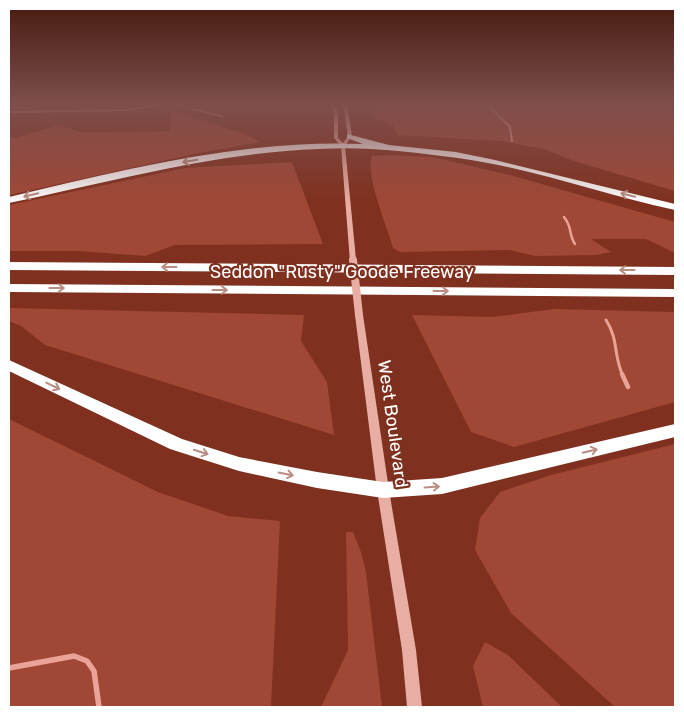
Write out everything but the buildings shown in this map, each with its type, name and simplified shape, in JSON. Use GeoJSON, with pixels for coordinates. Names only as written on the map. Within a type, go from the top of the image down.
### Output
{"type":"FeatureCollection","features":[{"type":"Feature","properties":{"kind":"highway"},"geometry":{"type":"LineString","coordinates":[[353,137],[365,143],[393,148]]}},
{"type":"Feature","properties":{"kind":"highway"},"geometry":{"type":"LineString","coordinates":[[9,200],[189,161],[275,150],[343,146],[393,148],[485,160],[675,207]]}},
{"type":"Feature","properties":{"kind":"highway","name":"Seddon \"Rusty\" Goode Freeway"},"geometry":{"type":"LineString","coordinates":[[9,266],[675,271]]}},
{"type":"Feature","properties":{"kind":"highway","name":"Seddon \"Rusty\" Goode Freeway"},"geometry":{"type":"LineString","coordinates":[[9,288],[675,293]]}},
{"type":"Feature","properties":{"kind":"highway"},"geometry":{"type":"LineString","coordinates":[[9,365],[176,444],[239,464],[317,480],[383,490],[442,486],[675,430]]}},
{"type":"Feature","properties":{"kind":"street","name":"West Boulevard"},"geometry":{"type":"LineString","coordinates":[[336,137],[343,146],[359,315],[383,490],[409,650],[415,707]]}},
{"type":"Feature","properties":{"kind":"street"},"geometry":{"type":"LineString","coordinates":[[343,146],[349,137]]}},
{"type":"Feature","properties":{"kind":"shaded area"},"geometry":{"type":"Polygon","coordinates":[[[9,137],[252,137],[260,142],[194,154],[9,195],[9,137]]]}},
{"type":"Feature","properties":{"kind":"shaded area"},"geometry":{"type":"Polygon","coordinates":[[[439,137],[675,137],[675,191],[574,161],[544,149],[501,141],[439,137]]]}},
{"type":"Feature","properties":{"kind":"shaded area"},"geometry":{"type":"Polygon","coordinates":[[[372,156],[432,157],[510,175],[675,222],[675,253],[646,239],[591,239],[611,252],[597,255],[535,256],[509,250],[400,252],[393,248],[371,175],[372,156]]]}},
{"type":"Feature","properties":{"kind":"shaded area"},"geometry":{"type":"Polygon","coordinates":[[[292,162],[323,244],[175,245],[145,256],[78,251],[9,251],[9,205],[185,168],[292,162]]]}},
{"type":"Feature","properties":{"kind":"shaded area"},"geometry":{"type":"Polygon","coordinates":[[[9,308],[304,315],[301,341],[327,382],[334,435],[45,345],[21,326],[9,321],[9,308]]]}},
{"type":"Feature","properties":{"kind":"shaded area"},"geometry":{"type":"Polygon","coordinates":[[[554,309],[675,312],[675,402],[514,447],[471,432],[412,315],[493,317],[554,309]]]}},
{"type":"Feature","properties":{"kind":"shaded area"},"geometry":{"type":"Polygon","coordinates":[[[9,419],[158,492],[228,516],[280,521],[271,707],[9,707],[9,419]]]}},
{"type":"Feature","properties":{"kind":"shaded area"},"geometry":{"type":"Polygon","coordinates":[[[675,444],[675,707],[615,707],[511,613],[475,550],[480,518],[500,492],[551,475],[675,444]]]}},
{"type":"Feature","properties":{"kind":"shaded area"},"geometry":{"type":"Polygon","coordinates":[[[346,532],[353,532],[366,572],[382,707],[321,707],[348,650],[346,532]]]}},
{"type":"Feature","properties":{"kind":"shaded area"},"geometry":{"type":"Polygon","coordinates":[[[485,642],[508,655],[562,707],[483,707],[473,666],[485,642]]]}},
{"type":"Feature","properties":{"kind":"waterway"},"geometry":{"type":"LineString","coordinates":[[564,217],[569,224],[575,244]]}},
{"type":"Feature","properties":{"kind":"waterway"},"geometry":{"type":"LineString","coordinates":[[606,320],[613,334],[623,376]]}},
{"type":"Feature","properties":{"kind":"waterway"},"geometry":{"type":"LineString","coordinates":[[622,374],[628,387]]}},
{"type":"Feature","properties":{"kind":"waterway"},"geometry":{"type":"LineString","coordinates":[[9,668],[74,656],[87,661],[94,671],[99,707]]}}]}
